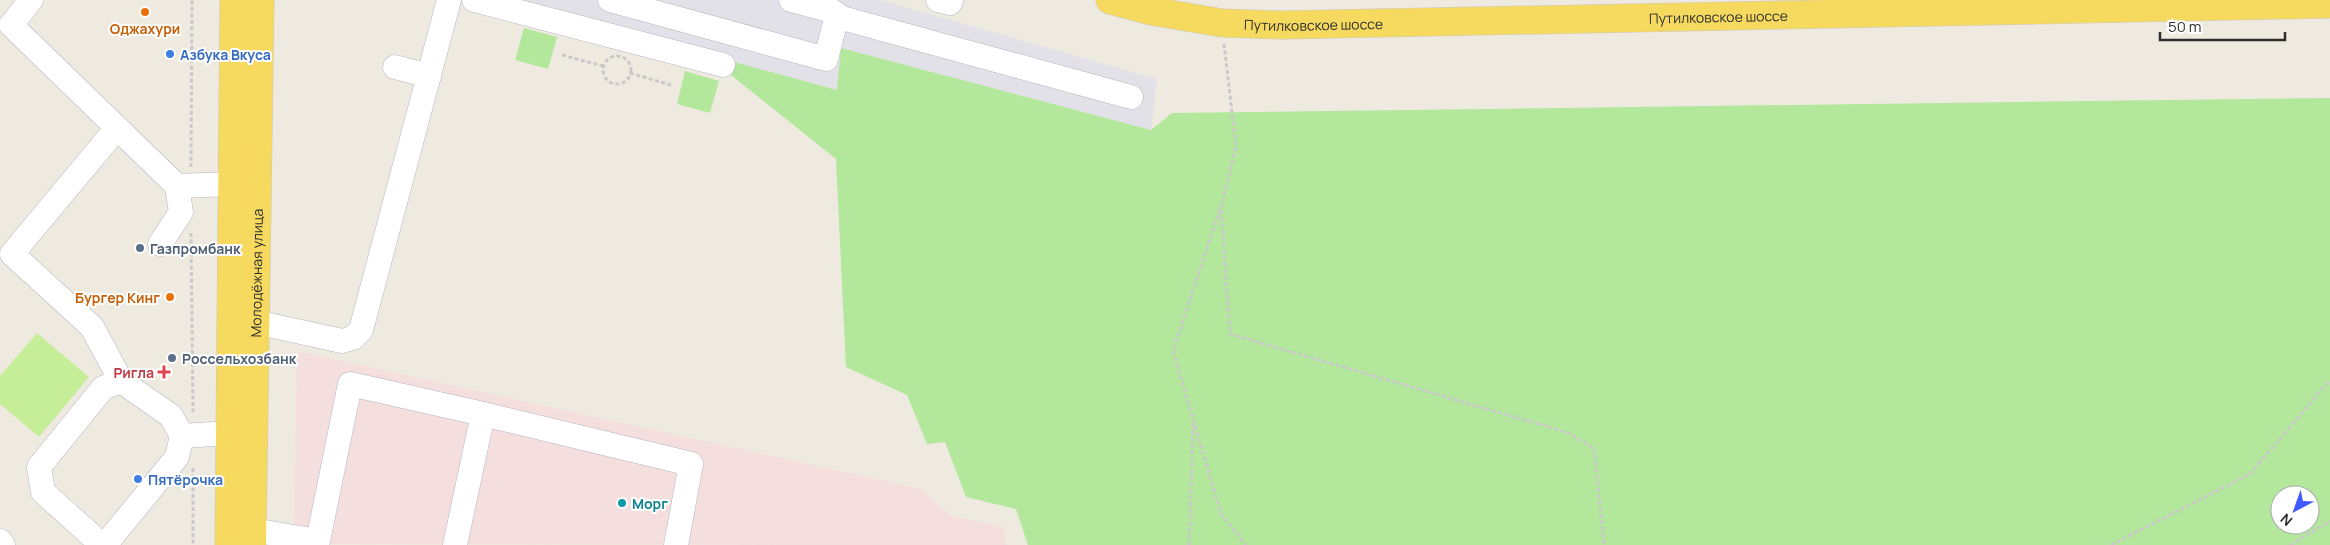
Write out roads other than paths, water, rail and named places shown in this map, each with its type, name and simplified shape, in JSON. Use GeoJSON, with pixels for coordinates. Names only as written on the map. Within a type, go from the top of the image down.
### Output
{"type":"FeatureCollection","features":[{"type":"Feature","properties":{"kind":"main road","name":"Молодёжная улица"},"geometry":{"type":"LineString","coordinates":[[229,545],[234,0]]}},
{"type":"Feature","properties":{"kind":"main road","name":"Молодёжная улица"},"geometry":{"type":"LineString","coordinates":[[252,538],[260,0]]}},
{"type":"Feature","properties":{"kind":"main road","name":"Путилковское шоссе"},"geometry":{"type":"LineString","coordinates":[[1110,0],[1152,11],[1222,23],[1282,25],[2330,4]]}},
{"type":"Feature","properties":{"kind":"lane"},"geometry":{"type":"LineString","coordinates":[[31,0],[5,25],[117,128],[184,185],[232,184]]}},
{"type":"Feature","properties":{"kind":"lane"},"geometry":{"type":"LineString","coordinates":[[255,322],[342,341],[353,338],[361,330],[449,0]]}},
{"type":"Feature","properties":{"kind":"lane"},"geometry":{"type":"LineString","coordinates":[[474,0],[723,65]]}},
{"type":"Feature","properties":{"kind":"lane"},"geometry":{"type":"LineString","coordinates":[[610,0],[826,59],[838,15]]}},
{"type":"Feature","properties":{"kind":"lane"},"geometry":{"type":"LineString","coordinates":[[791,0],[832,11],[838,15],[1131,97]]}},
{"type":"Feature","properties":{"kind":"lane"},"geometry":{"type":"LineString","coordinates":[[938,0],[950,3],[950,0]]}},
{"type":"Feature","properties":{"kind":"lane"},"geometry":{"type":"LineString","coordinates":[[395,67],[429,76]]}},
{"type":"Feature","properties":{"kind":"lane"},"geometry":{"type":"LineString","coordinates":[[117,128],[6,248],[92,328],[121,381],[171,416],[187,436]]}},
{"type":"Feature","properties":{"kind":"lane"},"geometry":{"type":"LineString","coordinates":[[160,244],[181,212],[184,185]]}},
{"type":"Feature","properties":{"kind":"lane"},"geometry":{"type":"LineString","coordinates":[[121,381],[103,388],[40,466],[43,492],[103,545],[178,457],[187,436]]}},
{"type":"Feature","properties":{"kind":"lane"},"geometry":{"type":"LineString","coordinates":[[252,538],[327,543],[350,384],[691,464],[676,545]]}},
{"type":"Feature","properties":{"kind":"lane"},"geometry":{"type":"LineString","coordinates":[[455,545],[483,414]]}},
{"type":"Feature","properties":{"kind":"lane"},"geometry":{"type":"LineString","coordinates":[[187,436],[229,433]]}},
{"type":"Feature","properties":{"kind":"lane"},"geometry":{"type":"LineString","coordinates":[[0,541],[3,545]]}},
{"type":"Feature","properties":{"kind":"place","name":"Оджахури"},"geometry":{"type":"Point","coordinates":[145,12]}},
{"type":"Feature","properties":{"kind":"place","name":"Азбука Вкуса"},"geometry":{"type":"Point","coordinates":[170,54]}},
{"type":"Feature","properties":{"kind":"place","name":"Газпромбанк"},"geometry":{"type":"Point","coordinates":[140,248]}},
{"type":"Feature","properties":{"kind":"place","name":"Бургер Кинг"},"geometry":{"type":"Point","coordinates":[170,297]}},
{"type":"Feature","properties":{"kind":"place","name":"Россельхозбанк"},"geometry":{"type":"Point","coordinates":[172,358]}},
{"type":"Feature","properties":{"kind":"place","name":"Ригла"},"geometry":{"type":"Point","coordinates":[164,372]}},
{"type":"Feature","properties":{"kind":"place","name":"Пятёрочка"},"geometry":{"type":"Point","coordinates":[138,479]}},
{"type":"Feature","properties":{"kind":"place","name":"Морг"},"geometry":{"type":"Point","coordinates":[622,503]}}]}
